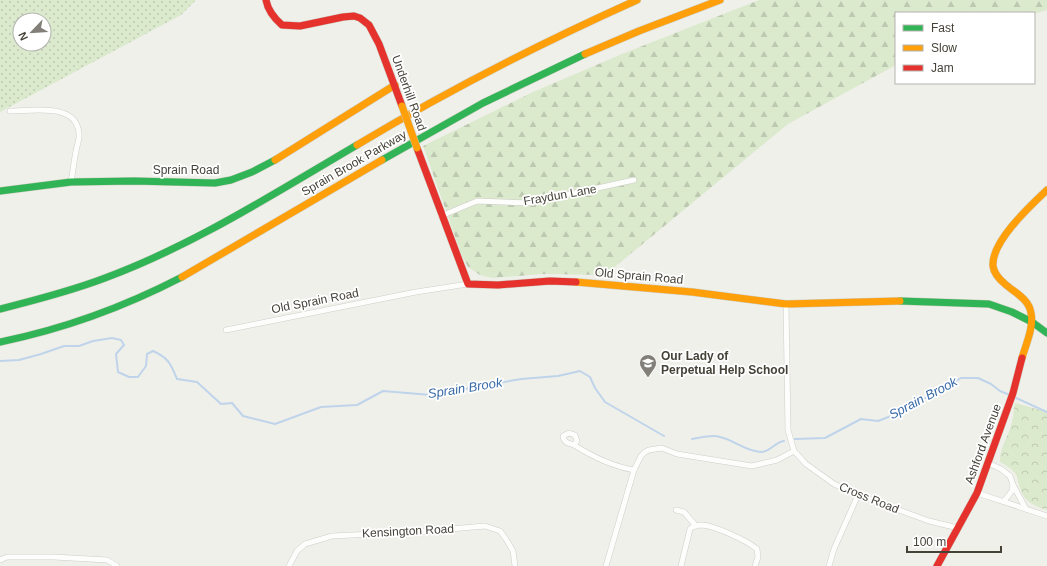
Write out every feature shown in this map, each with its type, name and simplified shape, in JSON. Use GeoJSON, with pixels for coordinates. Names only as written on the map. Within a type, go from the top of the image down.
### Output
{"type":"FeatureCollection","features":[{"type":"Feature","properties":{"kind":"main road","name":"Underhill Road"},"geometry":{"type":"LineString","coordinates":[[266,0],[270,14],[275,20],[285,26],[300,26],[354,16],[360,18],[369,25],[379,44],[395,85],[441,215],[468,284]]}},
{"type":"Feature","properties":{"kind":"main road","name":"Sprain Brook Parkway"},"geometry":{"type":"LineString","coordinates":[[0,309],[34,302],[78,289],[122,272],[174,248],[226,221],[395,122],[469,81],[558,36],[637,0]]}},
{"type":"Feature","properties":{"kind":"main road","name":"Sprain Brook Parkway"},"geometry":{"type":"LineString","coordinates":[[0,342],[72,324],[108,311],[150,293],[190,272],[414,141],[495,96],[550,69],[613,41],[720,0]]}},
{"type":"Feature","properties":{"kind":"main road","name":"Sprain Road"},"geometry":{"type":"LineString","coordinates":[[0,191],[71,182],[134,181],[215,183],[231,180],[252,172],[279,158],[395,85]]}},
{"type":"Feature","properties":{"kind":"main road"},"geometry":{"type":"LineString","coordinates":[[1032,322],[1032,314],[1029,306],[1021,296],[994,273],[992,266],[997,251],[1004,238],[1018,219],[1047,190]]}},
{"type":"Feature","properties":{"kind":"main road","name":"Old Sprain Road"},"geometry":{"type":"LineString","coordinates":[[468,284],[498,285],[550,281],[581,282],[692,292],[786,304],[913,301],[989,304],[1012,312],[1032,322],[1047,333]]}},
{"type":"Feature","properties":{"kind":"main road","name":"Ashford Avenue"},"geometry":{"type":"LineString","coordinates":[[939,565],[977,493],[1010,401],[1032,322]]}},
{"type":"Feature","properties":{"kind":"street"},"geometry":{"type":"LineString","coordinates":[[10,111],[61,111],[68,114],[76,123],[79,134],[71,182]]}},
{"type":"Feature","properties":{"kind":"street","name":"Fraydun Lane"},"geometry":{"type":"LineString","coordinates":[[441,215],[477,201],[529,203],[634,180]]}},
{"type":"Feature","properties":{"kind":"street","name":"Old Sprain Road"},"geometry":{"type":"LineString","coordinates":[[226,330],[418,292],[468,284]]}},
{"type":"Feature","properties":{"kind":"street","name":"Cross Road"},"geometry":{"type":"LineString","coordinates":[[786,304],[788,430],[794,451],[806,464],[834,484],[858,495],[929,522],[958,528]]}},
{"type":"Feature","properties":{"kind":"street"},"geometry":{"type":"LineString","coordinates":[[574,445],[593,457],[617,467],[634,470]]}},
{"type":"Feature","properties":{"kind":"street"},"geometry":{"type":"LineString","coordinates":[[606,566],[634,470],[641,456],[645,452],[662,448],[677,454],[752,466],[777,460],[794,451]]}},
{"type":"Feature","properties":{"kind":"street"},"geometry":{"type":"LineString","coordinates":[[988,463],[1006,472],[1010,476],[1013,485],[1026,509]]}},
{"type":"Feature","properties":{"kind":"street"},"geometry":{"type":"LineString","coordinates":[[1004,501],[1012,491],[1013,485]]}},
{"type":"Feature","properties":{"kind":"street"},"geometry":{"type":"LineString","coordinates":[[977,493],[1047,516]]}},
{"type":"Feature","properties":{"kind":"street"},"geometry":{"type":"LineString","coordinates":[[829,566],[834,549],[858,495]]}},
{"type":"Feature","properties":{"kind":"street"},"geometry":{"type":"LineString","coordinates":[[676,510],[684,512],[696,526]]}},
{"type":"Feature","properties":{"kind":"street","name":"Kensington Road"},"geometry":{"type":"LineString","coordinates":[[289,566],[297,551],[305,544],[332,536],[415,532],[485,526],[500,531],[506,539],[512,551],[515,566]]}},
{"type":"Feature","properties":{"kind":"street"},"geometry":{"type":"LineString","coordinates":[[681,566],[690,529],[696,526],[711,527],[749,543],[757,549],[758,557],[755,566]]}},
{"type":"Feature","properties":{"kind":"street"},"geometry":{"type":"LineString","coordinates":[[0,560],[7,557],[54,557],[107,560],[117,566]]}},
{"type":"Feature","properties":{"kind":"green space"},"geometry":{"type":"Polygon","coordinates":[[[0,0],[196,0],[181,15],[0,112],[0,0]]]}},
{"type":"Feature","properties":{"kind":"green space"},"geometry":{"type":"Polygon","coordinates":[[[759,0],[1047,0],[1047,10],[1035,14],[1035,12],[895,12],[895,66],[788,124],[605,275],[543,274],[492,278],[480,275],[468,267],[462,256],[423,146],[533,92],[622,54],[759,0]]]}},
{"type":"Feature","properties":{"kind":"green space"},"geometry":{"type":"Polygon","coordinates":[[[1015,403],[1047,412],[1047,510],[1030,503],[1024,497],[1015,473],[1000,462],[1001,452],[1013,420],[1015,403]]]}},
{"type":"Feature","properties":{"kind":"waterway","name":"Sprain Brook"},"geometry":{"type":"LineString","coordinates":[[0,361],[19,360],[64,346],[79,346],[93,341],[112,338],[121,340],[124,345],[116,354],[118,372],[129,377],[138,377],[146,366],[147,354],[153,351],[163,356],[169,362],[177,379],[197,382],[221,404],[232,403],[243,416],[275,424],[321,407],[357,405],[383,391],[431,395],[521,379],[558,376],[580,371],[590,377],[595,388],[605,402],[664,436]]}},
{"type":"Feature","properties":{"kind":"waterway","name":"Sprain Brook"},"geometry":{"type":"LineString","coordinates":[[795,439],[825,438],[861,419],[878,421],[899,413],[961,378],[978,378],[1010,395]]}},
{"type":"Feature","properties":{"kind":"waterway","name":"Sprain Brook"},"geometry":{"type":"LineString","coordinates":[[1014,397],[1047,412]]}},
{"type":"Feature","properties":{"kind":"waterway","name":"Sprain Brook"},"geometry":{"type":"LineString","coordinates":[[692,439],[717,436],[751,450],[762,452],[784,441]]}},
{"type":"Feature","properties":{"kind":"traffic: fast"},"geometry":{"type":"LineString","coordinates":[[382,160],[483,103],[585,54]]}},
{"type":"Feature","properties":{"kind":"traffic: fast"},"geometry":{"type":"LineString","coordinates":[[0,309],[92,283],[138,265],[234,217],[357,145]]}},
{"type":"Feature","properties":{"kind":"traffic: fast"},"geometry":{"type":"LineString","coordinates":[[0,191],[71,182],[134,181],[215,183],[231,180],[252,172],[275,160]]}},
{"type":"Feature","properties":{"kind":"traffic: fast"},"geometry":{"type":"LineString","coordinates":[[0,342],[47,331],[93,316],[138,298],[182,277]]}},
{"type":"Feature","properties":{"kind":"traffic: fast"},"geometry":{"type":"LineString","coordinates":[[900,301],[989,304],[1012,312],[1032,322],[1047,333]]}},
{"type":"Feature","properties":{"kind":"traffic: slow"},"geometry":{"type":"LineString","coordinates":[[357,145],[495,68],[565,33],[637,0]]}},
{"type":"Feature","properties":{"kind":"traffic: slow"},"geometry":{"type":"LineString","coordinates":[[585,54],[639,31],[720,0]]}},
{"type":"Feature","properties":{"kind":"traffic: slow"},"geometry":{"type":"LineString","coordinates":[[275,160],[395,85]]}},
{"type":"Feature","properties":{"kind":"traffic: slow"},"geometry":{"type":"LineString","coordinates":[[402,106],[417,148]]}},
{"type":"Feature","properties":{"kind":"traffic: slow"},"geometry":{"type":"LineString","coordinates":[[182,277],[382,160]]}},
{"type":"Feature","properties":{"kind":"traffic: slow"},"geometry":{"type":"LineString","coordinates":[[1022,358],[1029,336],[1032,318],[1030,308],[1021,296],[997,276],[993,266],[994,256],[998,246],[1013,225],[1047,190]]}},
{"type":"Feature","properties":{"kind":"traffic: slow"},"geometry":{"type":"LineString","coordinates":[[576,282],[692,292],[786,304],[900,301]]}},
{"type":"Feature","properties":{"kind":"traffic: jam"},"geometry":{"type":"LineString","coordinates":[[266,0],[268,8],[276,20],[282,25],[300,26],[354,16],[360,18],[369,25],[379,44],[402,106]]}},
{"type":"Feature","properties":{"kind":"traffic: jam"},"geometry":{"type":"LineString","coordinates":[[417,148],[468,284],[498,285],[550,281],[576,282]]}},
{"type":"Feature","properties":{"kind":"traffic: jam"},"geometry":{"type":"LineString","coordinates":[[937,566],[977,493],[1013,393],[1022,358]]}},
{"type":"Feature","properties":{"kind":"place","name":"Our Lady of Perpetual Help School"},"geometry":{"type":"Point","coordinates":[648,378]}}]}
